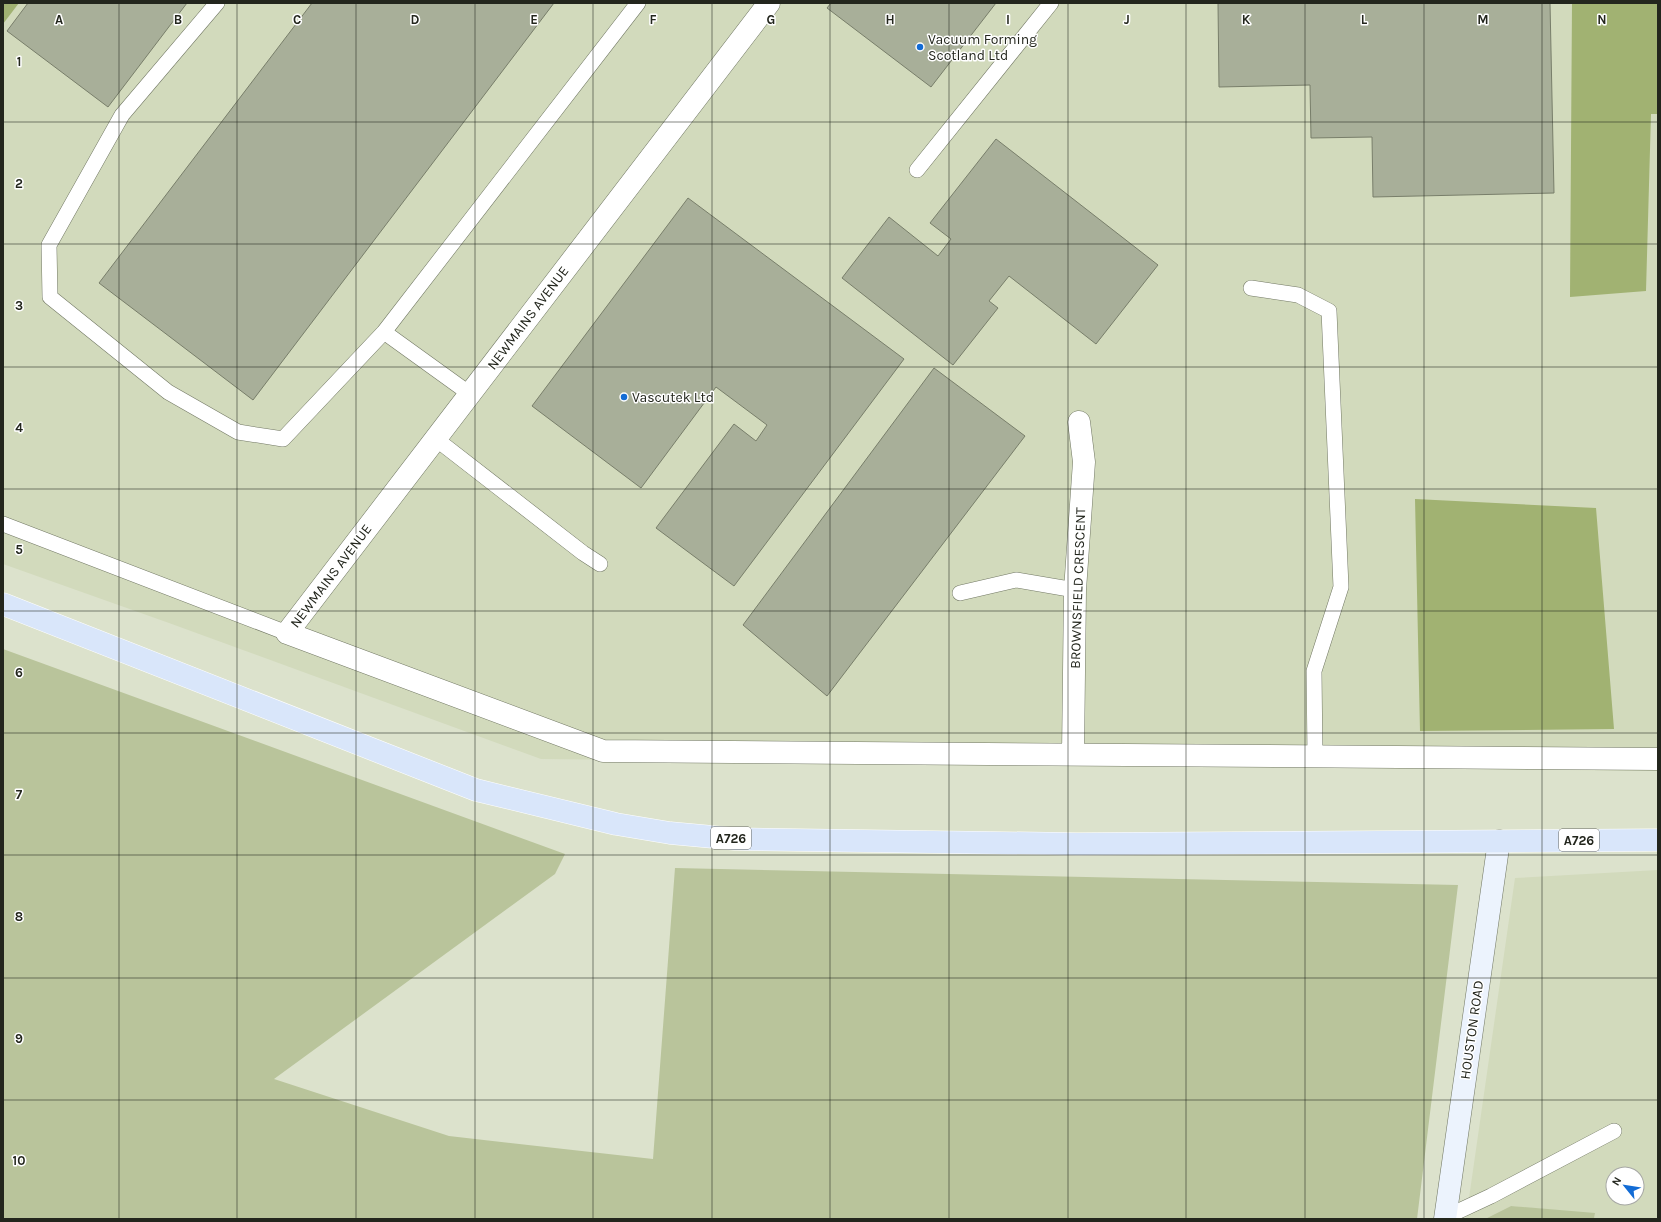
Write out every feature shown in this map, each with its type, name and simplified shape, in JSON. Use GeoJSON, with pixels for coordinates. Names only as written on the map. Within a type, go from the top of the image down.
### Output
{"type":"FeatureCollection","features":[{"type":"Feature","properties":{"kind":"main road","name":"A726"},"geometry":{"type":"LineString","coordinates":[[3,604],[476,790],[616,824],[670,833],[735,839],[1038,843],[1658,840]]}},
{"type":"Feature","properties":{"kind":"main road","name":"HOUSTON ROAD"},"geometry":{"type":"LineString","coordinates":[[1445,1218],[1499,841]]}},
{"type":"Feature","properties":{"kind":"street","name":"NEWMAINS AVENUE"},"geometry":{"type":"LineString","coordinates":[[287,634],[769,3]]}},
{"type":"Feature","properties":{"kind":"street","name":"BROWNSFIELD CRESCENT"},"geometry":{"type":"LineString","coordinates":[[1073,754],[1075,590],[1084,462],[1079,422]]}},
{"type":"Feature","properties":{"kind":"street"},"geometry":{"type":"LineString","coordinates":[[287,634],[603,751],[1658,759]]}},
{"type":"Feature","properties":{"kind":"lane"},"geometry":{"type":"LineString","coordinates":[[217,3],[122,115],[49,245],[50,297],[168,392],[238,432],[283,439],[384,332],[638,3]]}},
{"type":"Feature","properties":{"kind":"lane"},"geometry":{"type":"LineString","coordinates":[[917,170],[1051,3]]}},
{"type":"Feature","properties":{"kind":"lane"},"geometry":{"type":"LineString","coordinates":[[1251,288],[1298,294],[1329,310],[1341,587],[1314,671],[1315,756]]}},
{"type":"Feature","properties":{"kind":"lane"},"geometry":{"type":"LineString","coordinates":[[384,332],[470,394]]}},
{"type":"Feature","properties":{"kind":"lane"},"geometry":{"type":"LineString","coordinates":[[436,439],[583,553],[600,564]]}},
{"type":"Feature","properties":{"kind":"lane"},"geometry":{"type":"LineString","coordinates":[[3,524],[287,634]]}},
{"type":"Feature","properties":{"kind":"lane"},"geometry":{"type":"LineString","coordinates":[[960,594],[1016,580],[1075,590]]}},
{"type":"Feature","properties":{"kind":"lane"},"geometry":{"type":"LineString","coordinates":[[1445,1218],[1491,1196],[1614,1131]]}},
{"type":"Feature","properties":{"kind":"shaded area"},"geometry":{"type":"Polygon","coordinates":[[[19,3],[1658,3],[1658,771],[541,759],[3,564],[3,24],[19,3]]]}},
{"type":"Feature","properties":{"kind":"shaded area"},"geometry":{"type":"Polygon","coordinates":[[[3,649],[565,854],[555,874],[274,1079],[449,1136],[653,1159],[675,868],[1458,885],[1417,1219],[3,1219],[3,649]]]}},
{"type":"Feature","properties":{"kind":"shaded area"},"geometry":{"type":"Polygon","coordinates":[[[1658,870],[1658,1219],[1594,1219],[1595,1214],[1511,1206],[1485,1219],[1466,1219],[1515,878],[1658,870]]]}},
{"type":"Feature","properties":{"kind":"shaded area"},"geometry":{"type":"Polygon","coordinates":[[[1511,1206],[1595,1213],[1594,1219],[1485,1219],[1511,1206]]]}},
{"type":"Feature","properties":{"kind":"green space"},"geometry":{"type":"Polygon","coordinates":[[[3,3],[19,3],[3,24],[3,3]]]}},
{"type":"Feature","properties":{"kind":"green space"},"geometry":{"type":"Polygon","coordinates":[[[1572,3],[1658,3],[1658,114],[1651,114],[1646,291],[1570,297],[1572,3]]]}},
{"type":"Feature","properties":{"kind":"green space"},"geometry":{"type":"Polygon","coordinates":[[[1415,499],[1596,508],[1614,729],[1420,731],[1415,499]]]}},
{"type":"Feature","properties":{"kind":"building"},"geometry":{"type":"Polygon","coordinates":[[[28,3],[187,3],[108,107],[7,31],[28,3]]]}},
{"type":"Feature","properties":{"kind":"building"},"geometry":{"type":"Polygon","coordinates":[[[312,3],[554,3],[253,400],[99,283],[312,3]]]}},
{"type":"Feature","properties":{"kind":"building","name":"Vacuum Forming Scotland Ltd"},"geometry":{"type":"Polygon","coordinates":[[[831,3],[996,3],[931,87],[827,8],[831,3]]]}},
{"type":"Feature","properties":{"kind":"building"},"geometry":{"type":"Polygon","coordinates":[[[1218,3],[1550,3],[1554,193],[1373,197],[1372,137],[1311,138],[1310,85],[1219,87],[1218,3]]]}},
{"type":"Feature","properties":{"kind":"building"},"geometry":{"type":"Polygon","coordinates":[[[996,139],[1158,265],[1096,344],[1009,276],[989,301],[998,308],[953,365],[842,278],[889,217],[938,256],[951,239],[930,223],[996,139]]]}},
{"type":"Feature","properties":{"kind":"building","name":"Vascutek Ltd"},"geometry":{"type":"Polygon","coordinates":[[[688,198],[904,359],[734,586],[656,528],[734,424],[756,441],[767,425],[716,387],[641,488],[532,406],[688,198]]]}},
{"type":"Feature","properties":{"kind":"building"},"geometry":{"type":"Polygon","coordinates":[[[934,368],[1025,436],[827,696],[743,625],[934,368]]]}},
{"type":"Feature","properties":{"kind":"place","name":"Vacuum Forming Scotland Ltd"},"geometry":{"type":"Point","coordinates":[920,47]}},
{"type":"Feature","properties":{"kind":"place","name":"Vascutek Ltd"},"geometry":{"type":"Point","coordinates":[624,397]}}]}
